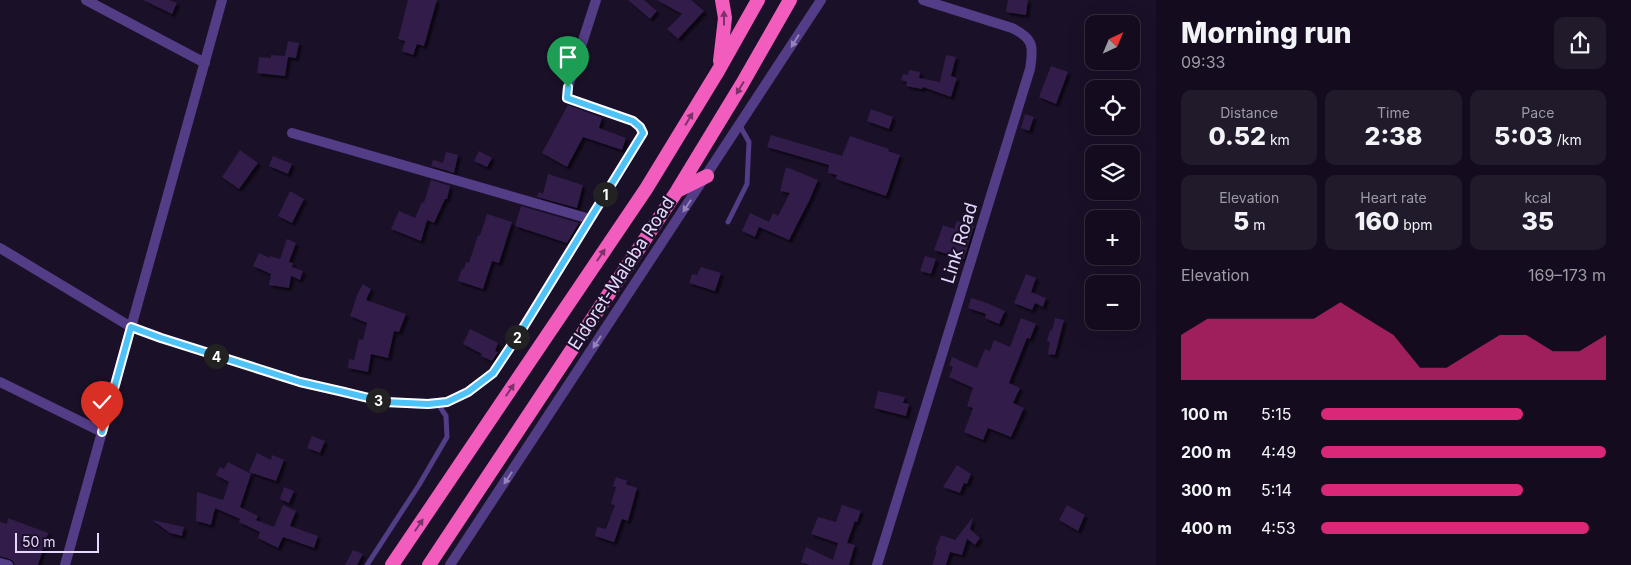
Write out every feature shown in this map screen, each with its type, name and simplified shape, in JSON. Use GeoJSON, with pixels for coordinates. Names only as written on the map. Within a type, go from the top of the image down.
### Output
{"type":"FeatureCollection","features":[{"type":"Feature","properties":{"kind":"highway"},"geometry":{"type":"LineString","coordinates":[[718,71],[723,45],[725,18],[722,0]]}},
{"type":"Feature","properties":{"kind":"highway","name":"Eldoret-Malaba Road"},"geometry":{"type":"LineString","coordinates":[[392,565],[646,189],[718,71],[758,0]]}},
{"type":"Feature","properties":{"kind":"highway","name":"Eldoret-Malaba Road"},"geometry":{"type":"LineString","coordinates":[[429,565],[677,192],[790,0]]}},
{"type":"Feature","properties":{"kind":"highway"},"geometry":{"type":"LineString","coordinates":[[677,192],[707,176]]}},
{"type":"Feature","properties":{"kind":"street"},"geometry":{"type":"LineString","coordinates":[[86,0],[205,63]]}},
{"type":"Feature","properties":{"kind":"street"},"geometry":{"type":"LineString","coordinates":[[65,565],[222,0]]}},
{"type":"Feature","properties":{"kind":"street"},"geometry":{"type":"LineString","coordinates":[[0,248],[131,327],[161,338],[308,384],[385,402],[428,404],[447,402],[468,392],[493,373],[643,133],[640,127],[633,121],[567,98],[568,87],[596,0]]}},
{"type":"Feature","properties":{"kind":"street","name":"Eldoret-Malaba Road"},"geometry":{"type":"LineString","coordinates":[[450,565],[822,0]]}},
{"type":"Feature","properties":{"kind":"street","name":"Link Road"},"geometry":{"type":"LineString","coordinates":[[877,565],[1032,58],[1031,42],[1024,34],[1012,28],[923,0]]}},
{"type":"Feature","properties":{"kind":"street"},"geometry":{"type":"LineString","coordinates":[[292,133],[590,219]]}},
{"type":"Feature","properties":{"kind":"street"},"geometry":{"type":"LineString","coordinates":[[0,382],[102,432]]}},
{"type":"Feature","properties":{"kind":"street"},"geometry":{"type":"LineString","coordinates":[[0,563],[8,565]]}},
{"type":"Feature","properties":{"kind":"lane"},"geometry":{"type":"LineString","coordinates":[[728,222],[747,184],[749,142],[740,126]]}},
{"type":"Feature","properties":{"kind":"lane"},"geometry":{"type":"LineString","coordinates":[[367,565],[419,485],[447,437],[446,416],[438,403]]}},
{"type":"Feature","properties":{"kind":"building"},"geometry":{"type":"Polygon","coordinates":[[[143,0],[169,0],[177,3],[172,14],[143,0]]]}},
{"type":"Feature","properties":{"kind":"building"},"geometry":{"type":"Polygon","coordinates":[[[408,0],[437,0],[424,46],[417,44],[413,55],[402,51],[405,41],[398,39],[408,0]]]}},
{"type":"Feature","properties":{"kind":"building"},"geometry":{"type":"Polygon","coordinates":[[[628,0],[644,0],[657,11],[650,19],[628,0]]]}},
{"type":"Feature","properties":{"kind":"building"},"geometry":{"type":"Polygon","coordinates":[[[657,0],[691,0],[704,11],[678,39],[667,29],[682,14],[657,0]]]}},
{"type":"Feature","properties":{"kind":"building"},"geometry":{"type":"Polygon","coordinates":[[[1008,0],[1028,0],[1026,15],[1006,12],[1008,0]]]}},
{"type":"Feature","properties":{"kind":"building"},"geometry":{"type":"Polygon","coordinates":[[[288,41],[299,43],[296,58],[288,57],[285,76],[257,73],[259,57],[271,58],[271,55],[285,56],[288,41]]]}},
{"type":"Feature","properties":{"kind":"building"},"geometry":{"type":"Polygon","coordinates":[[[946,55],[956,57],[951,76],[957,78],[951,97],[923,87],[922,89],[906,86],[907,82],[901,80],[903,74],[908,75],[909,70],[920,72],[919,78],[940,82],[946,55]]]}},
{"type":"Feature","properties":{"kind":"building"},"geometry":{"type":"Polygon","coordinates":[[[1051,66],[1068,72],[1056,104],[1039,97],[1051,66]]]}},
{"type":"Feature","properties":{"kind":"building"},"geometry":{"type":"Polygon","coordinates":[[[568,105],[602,118],[599,128],[626,138],[622,150],[583,137],[567,167],[542,153],[568,105]]]}},
{"type":"Feature","properties":{"kind":"building"},"geometry":{"type":"Polygon","coordinates":[[[871,109],[893,117],[889,129],[867,121],[871,109]]]}},
{"type":"Feature","properties":{"kind":"building"},"geometry":{"type":"Polygon","coordinates":[[[1025,114],[1034,117],[1029,131],[1021,128],[1025,114]]]}},
{"type":"Feature","properties":{"kind":"building"},"geometry":{"type":"Polygon","coordinates":[[[771,135],[842,156],[850,136],[889,149],[888,151],[900,155],[886,196],[836,179],[837,175],[828,173],[829,165],[767,147],[771,135]]]}},
{"type":"Feature","properties":{"kind":"building"},"geometry":{"type":"Polygon","coordinates":[[[240,150],[258,163],[239,189],[222,177],[240,150]]]}},
{"type":"Feature","properties":{"kind":"building"},"geometry":{"type":"Polygon","coordinates":[[[479,151],[492,158],[487,167],[474,161],[479,151]]]}},
{"type":"Feature","properties":{"kind":"building"},"geometry":{"type":"Polygon","coordinates":[[[446,152],[458,155],[454,173],[431,166],[433,160],[443,163],[446,152]]]}},
{"type":"Feature","properties":{"kind":"building"},"geometry":{"type":"Polygon","coordinates":[[[273,156],[292,164],[288,174],[269,166],[273,156]]]}},
{"type":"Feature","properties":{"kind":"building"},"geometry":{"type":"Polygon","coordinates":[[[786,167],[818,180],[789,240],[759,227],[755,237],[742,231],[750,213],[769,222],[773,213],[778,216],[790,193],[780,191],[786,167]]]}},
{"type":"Feature","properties":{"kind":"building"},"geometry":{"type":"Polygon","coordinates":[[[548,174],[583,185],[577,208],[537,197],[539,192],[543,194],[548,174]]]}},
{"type":"Feature","properties":{"kind":"building"},"geometry":{"type":"Polygon","coordinates":[[[431,180],[450,186],[447,199],[445,199],[434,223],[427,220],[421,241],[391,229],[399,211],[415,218],[422,202],[424,203],[431,180]]]}},
{"type":"Feature","properties":{"kind":"building"},"geometry":{"type":"Polygon","coordinates":[[[290,191],[304,199],[292,223],[278,216],[290,191]]]}},
{"type":"Feature","properties":{"kind":"building"},"geometry":{"type":"Polygon","coordinates":[[[521,206],[579,223],[567,243],[515,226],[521,206]]]}},
{"type":"Feature","properties":{"kind":"building"},"geometry":{"type":"Polygon","coordinates":[[[487,214],[512,222],[499,263],[492,261],[483,289],[458,281],[462,268],[464,269],[466,262],[469,263],[487,214]]]}},
{"type":"Feature","properties":{"kind":"building"},"geometry":{"type":"Polygon","coordinates":[[[957,221],[974,226],[964,259],[934,250],[943,225],[954,229],[957,221]]]}},
{"type":"Feature","properties":{"kind":"building"},"geometry":{"type":"Polygon","coordinates":[[[287,239],[296,243],[289,262],[293,263],[292,267],[303,271],[300,280],[291,276],[289,288],[269,285],[271,274],[253,266],[259,253],[270,258],[270,256],[280,259],[287,239]]]}},
{"type":"Feature","properties":{"kind":"building"},"geometry":{"type":"Polygon","coordinates":[[[925,256],[936,259],[931,274],[920,271],[925,256]]]}},
{"type":"Feature","properties":{"kind":"building"},"geometry":{"type":"Polygon","coordinates":[[[701,267],[721,273],[715,291],[689,283],[692,274],[697,275],[701,267]]]}},
{"type":"Feature","properties":{"kind":"building"},"geometry":{"type":"Polygon","coordinates":[[[1026,274],[1036,278],[1031,292],[1046,298],[1043,307],[1035,303],[1032,310],[1014,303],[1026,274]]]}},
{"type":"Feature","properties":{"kind":"building"},"geometry":{"type":"Polygon","coordinates":[[[363,284],[371,289],[366,300],[406,314],[399,332],[394,331],[388,358],[371,354],[368,372],[348,368],[349,359],[354,360],[359,339],[363,340],[367,323],[350,316],[363,284]]]}},
{"type":"Feature","properties":{"kind":"building"},"geometry":{"type":"Polygon","coordinates":[[[971,298],[1005,311],[999,324],[985,318],[986,314],[968,308],[971,298]]]}},
{"type":"Feature","properties":{"kind":"building"},"geometry":{"type":"Polygon","coordinates":[[[1021,318],[1036,324],[1030,339],[1027,338],[1009,383],[1020,388],[1013,403],[1024,408],[1011,437],[988,428],[983,440],[964,432],[973,408],[967,406],[973,388],[949,377],[953,367],[949,365],[952,357],[977,368],[985,349],[990,351],[994,340],[1010,347],[1021,318]]]}},
{"type":"Feature","properties":{"kind":"building"},"geometry":{"type":"Polygon","coordinates":[[[1055,318],[1064,320],[1055,355],[1048,354],[1050,342],[1047,341],[1055,318]]]}},
{"type":"Feature","properties":{"kind":"building"},"geometry":{"type":"Polygon","coordinates":[[[470,329],[498,343],[495,351],[498,352],[492,361],[463,344],[470,329]]]}},
{"type":"Feature","properties":{"kind":"building"},"geometry":{"type":"Polygon","coordinates":[[[878,391],[905,397],[903,403],[909,404],[906,416],[874,408],[878,391]]]}},
{"type":"Feature","properties":{"kind":"building"},"geometry":{"type":"Polygon","coordinates":[[[312,436],[325,441],[320,453],[307,448],[312,436]]]}},
{"type":"Feature","properties":{"kind":"building"},"geometry":{"type":"Polygon","coordinates":[[[257,453],[271,460],[272,455],[284,460],[276,481],[249,472],[257,453]]]}},
{"type":"Feature","properties":{"kind":"building"},"geometry":{"type":"Polygon","coordinates":[[[228,462],[251,474],[240,507],[258,516],[256,520],[274,527],[283,505],[296,511],[290,526],[318,536],[314,548],[283,537],[278,548],[258,538],[260,532],[239,522],[240,519],[215,508],[211,525],[196,521],[197,492],[223,500],[229,482],[216,475],[220,467],[224,469],[228,462]]]}},
{"type":"Feature","properties":{"kind":"building"},"geometry":{"type":"Polygon","coordinates":[[[957,465],[971,474],[967,484],[964,483],[960,493],[943,487],[957,465]]]}},
{"type":"Feature","properties":{"kind":"building"},"geometry":{"type":"Polygon","coordinates":[[[616,477],[627,481],[626,484],[637,488],[628,521],[622,519],[614,542],[595,536],[597,527],[606,529],[615,505],[611,504],[616,487],[613,486],[616,477]]]}},
{"type":"Feature","properties":{"kind":"building"},"geometry":{"type":"Polygon","coordinates":[[[284,487],[294,491],[289,503],[280,499],[284,487]]]}},
{"type":"Feature","properties":{"kind":"building"},"geometry":{"type":"Polygon","coordinates":[[[842,505],[861,511],[847,543],[855,545],[849,565],[809,565],[801,562],[806,547],[833,560],[838,543],[811,534],[818,517],[836,522],[842,505]]]}},
{"type":"Feature","properties":{"kind":"building"},"geometry":{"type":"Polygon","coordinates":[[[1067,505],[1085,515],[1078,531],[1059,520],[1067,505]]]}},
{"type":"Feature","properties":{"kind":"building"},"geometry":{"type":"Polygon","coordinates":[[[973,517],[970,529],[980,538],[975,545],[967,539],[962,555],[950,552],[946,565],[932,565],[941,535],[955,540],[973,517]]]}},
{"type":"Feature","properties":{"kind":"building"},"geometry":{"type":"Polygon","coordinates":[[[8,518],[48,533],[38,565],[15,565],[12,560],[0,556],[0,522],[7,524],[8,518]]]}},
{"type":"Feature","properties":{"kind":"building"},"geometry":{"type":"Polygon","coordinates":[[[152,520],[184,527],[182,536],[170,533],[152,520]]]}},
{"type":"Feature","properties":{"kind":"building"},"geometry":{"type":"Polygon","coordinates":[[[353,550],[363,554],[357,565],[345,565],[353,550]]]}},
{"type":"Feature","properties":{"kind":"route"},"geometry":{"type":"LineString","coordinates":[[102,432],[131,327],[300,382],[385,402],[428,404],[447,402],[468,392],[493,373],[643,133],[640,127],[633,121],[567,98],[568,87]]}}]}
